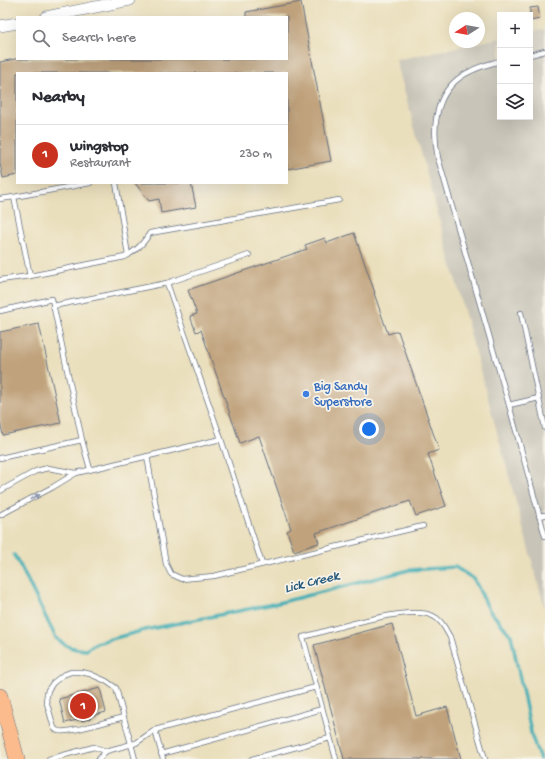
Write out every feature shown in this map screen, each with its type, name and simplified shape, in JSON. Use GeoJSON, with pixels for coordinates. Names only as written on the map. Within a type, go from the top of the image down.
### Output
{"type":"FeatureCollection","features":[{"type":"Feature","properties":{"kind":"main road"},"geometry":{"type":"LineString","coordinates":[[0,696],[17,759]]}},
{"type":"Feature","properties":{"kind":"street"},"geometry":{"type":"LineString","coordinates":[[51,16],[130,0]]}},
{"type":"Feature","properties":{"kind":"street"},"geometry":{"type":"LineString","coordinates":[[0,26],[16,23]]}},
{"type":"Feature","properties":{"kind":"lane"},"geometry":{"type":"LineString","coordinates":[[533,54],[545,51]]}},
{"type":"Feature","properties":{"kind":"lane"},"geometry":{"type":"LineString","coordinates":[[497,62],[470,71],[448,89],[442,97],[439,106],[435,125],[435,136],[438,158],[545,536]]}},
{"type":"Feature","properties":{"kind":"lane"},"geometry":{"type":"LineString","coordinates":[[0,199],[85,184]]}},
{"type":"Feature","properties":{"kind":"lane"},"geometry":{"type":"LineString","coordinates":[[116,184],[128,255]]}},
{"type":"Feature","properties":{"kind":"lane"},"geometry":{"type":"LineString","coordinates":[[14,197],[30,276]]}},
{"type":"Feature","properties":{"kind":"lane"},"geometry":{"type":"LineString","coordinates":[[0,280],[30,276],[125,257],[142,244],[150,233],[339,200]]}},
{"type":"Feature","properties":{"kind":"lane"},"geometry":{"type":"LineString","coordinates":[[53,306],[167,283],[248,255]]}},
{"type":"Feature","properties":{"kind":"lane"},"geometry":{"type":"LineString","coordinates":[[167,283],[262,564]]}},
{"type":"Feature","properties":{"kind":"lane"},"geometry":{"type":"LineString","coordinates":[[0,311],[52,299],[82,440],[90,469]]}},
{"type":"Feature","properties":{"kind":"lane"},"geometry":{"type":"LineString","coordinates":[[521,313],[545,428]]}},
{"type":"Feature","properties":{"kind":"lane"},"geometry":{"type":"LineString","coordinates":[[509,405],[539,398]]}},
{"type":"Feature","properties":{"kind":"lane"},"geometry":{"type":"LineString","coordinates":[[0,515],[76,473],[221,439]]}},
{"type":"Feature","properties":{"kind":"lane"},"geometry":{"type":"LineString","coordinates":[[0,458],[82,440]]}},
{"type":"Feature","properties":{"kind":"lane"},"geometry":{"type":"LineString","coordinates":[[147,456],[166,564],[171,574],[182,579],[214,576],[423,526]]}},
{"type":"Feature","properties":{"kind":"lane"},"geometry":{"type":"LineString","coordinates":[[0,491],[36,471],[48,468],[76,473]]}},
{"type":"Feature","properties":{"kind":"lane"},"geometry":{"type":"LineString","coordinates":[[539,516],[545,515]]}},
{"type":"Feature","properties":{"kind":"lane"},"geometry":{"type":"LineString","coordinates":[[336,759],[303,637],[371,619],[400,614],[419,613],[432,615],[440,620],[450,637],[485,759]]}},
{"type":"Feature","properties":{"kind":"lane"},"geometry":{"type":"LineString","coordinates":[[124,716],[77,730],[60,732],[54,728],[46,700],[48,690],[53,683],[63,675],[71,672],[90,674],[106,681],[116,688],[124,716],[135,759]]}},
{"type":"Feature","properties":{"kind":"lane"},"geometry":{"type":"LineString","coordinates":[[99,759],[106,751],[136,743],[155,730],[316,686]]}},
{"type":"Feature","properties":{"kind":"lane"},"geometry":{"type":"LineString","coordinates":[[161,754],[322,709]]}},
{"type":"Feature","properties":{"kind":"lane"},"geometry":{"type":"LineString","coordinates":[[155,730],[163,759]]}},
{"type":"Feature","properties":{"kind":"lane"},"geometry":{"type":"LineString","coordinates":[[252,759],[330,738]]}},
{"type":"Feature","properties":{"kind":"lane"},"geometry":{"type":"LineString","coordinates":[[49,759],[94,747],[106,751]]}},
{"type":"Feature","properties":{"kind":"shaded area"},"geometry":{"type":"Polygon","coordinates":[[[545,29],[545,609],[396,60],[453,48],[485,48],[485,41],[497,39],[497,120],[533,120],[533,31],[545,29]]]}},
{"type":"Feature","properties":{"kind":"building"},"geometry":{"type":"Polygon","coordinates":[[[301,2],[331,161],[288,169],[288,72],[16,72],[16,175],[3,178],[0,164],[0,62],[15,59],[288,60],[288,16],[246,16],[246,12],[301,2]]]}},
{"type":"Feature","properties":{"kind":"building"},"geometry":{"type":"Polygon","coordinates":[[[538,7],[540,19],[533,20],[533,12],[530,12],[530,8],[538,7]]]}},
{"type":"Feature","properties":{"kind":"building"},"geometry":{"type":"Polygon","coordinates":[[[136,184],[191,184],[196,207],[161,213],[159,199],[149,201],[136,184]]]}},
{"type":"Feature","properties":{"kind":"building"},"geometry":{"type":"Polygon","coordinates":[[[354,233],[388,334],[398,331],[439,450],[428,454],[446,506],[416,516],[410,501],[316,533],[319,543],[294,551],[287,531],[291,529],[259,436],[240,443],[201,330],[196,332],[190,316],[197,314],[188,290],[307,249],[305,245],[325,238],[327,243],[354,233]]]}},
{"type":"Feature","properties":{"kind":"building"},"geometry":{"type":"Polygon","coordinates":[[[39,324],[61,423],[3,435],[0,422],[0,332],[39,324]]]}},
{"type":"Feature","properties":{"kind":"building"},"geometry":{"type":"Polygon","coordinates":[[[392,624],[416,716],[447,707],[461,759],[344,759],[314,645],[392,624]]]}},
{"type":"Feature","properties":{"kind":"building"},"geometry":{"type":"Polygon","coordinates":[[[100,688],[106,712],[91,716],[91,718],[82,721],[81,719],[65,723],[59,699],[100,688]]]}},
{"type":"Feature","properties":{"kind":"waterway","name":"Lick Creek"},"geometry":{"type":"LineString","coordinates":[[14,555],[56,638],[63,644],[70,647],[86,650],[96,643],[145,630],[278,603],[409,570],[455,567],[474,579],[489,610],[511,635],[532,737],[540,759]]}},
{"type":"Feature","properties":{"kind":"place","name":"Big Sandy Superstore"},"geometry":{"type":"Point","coordinates":[306,394]}},
{"type":"Feature","properties":{"kind":"place","name":"Wingstop"},"geometry":{"type":"Point","coordinates":[83,706]}}]}
